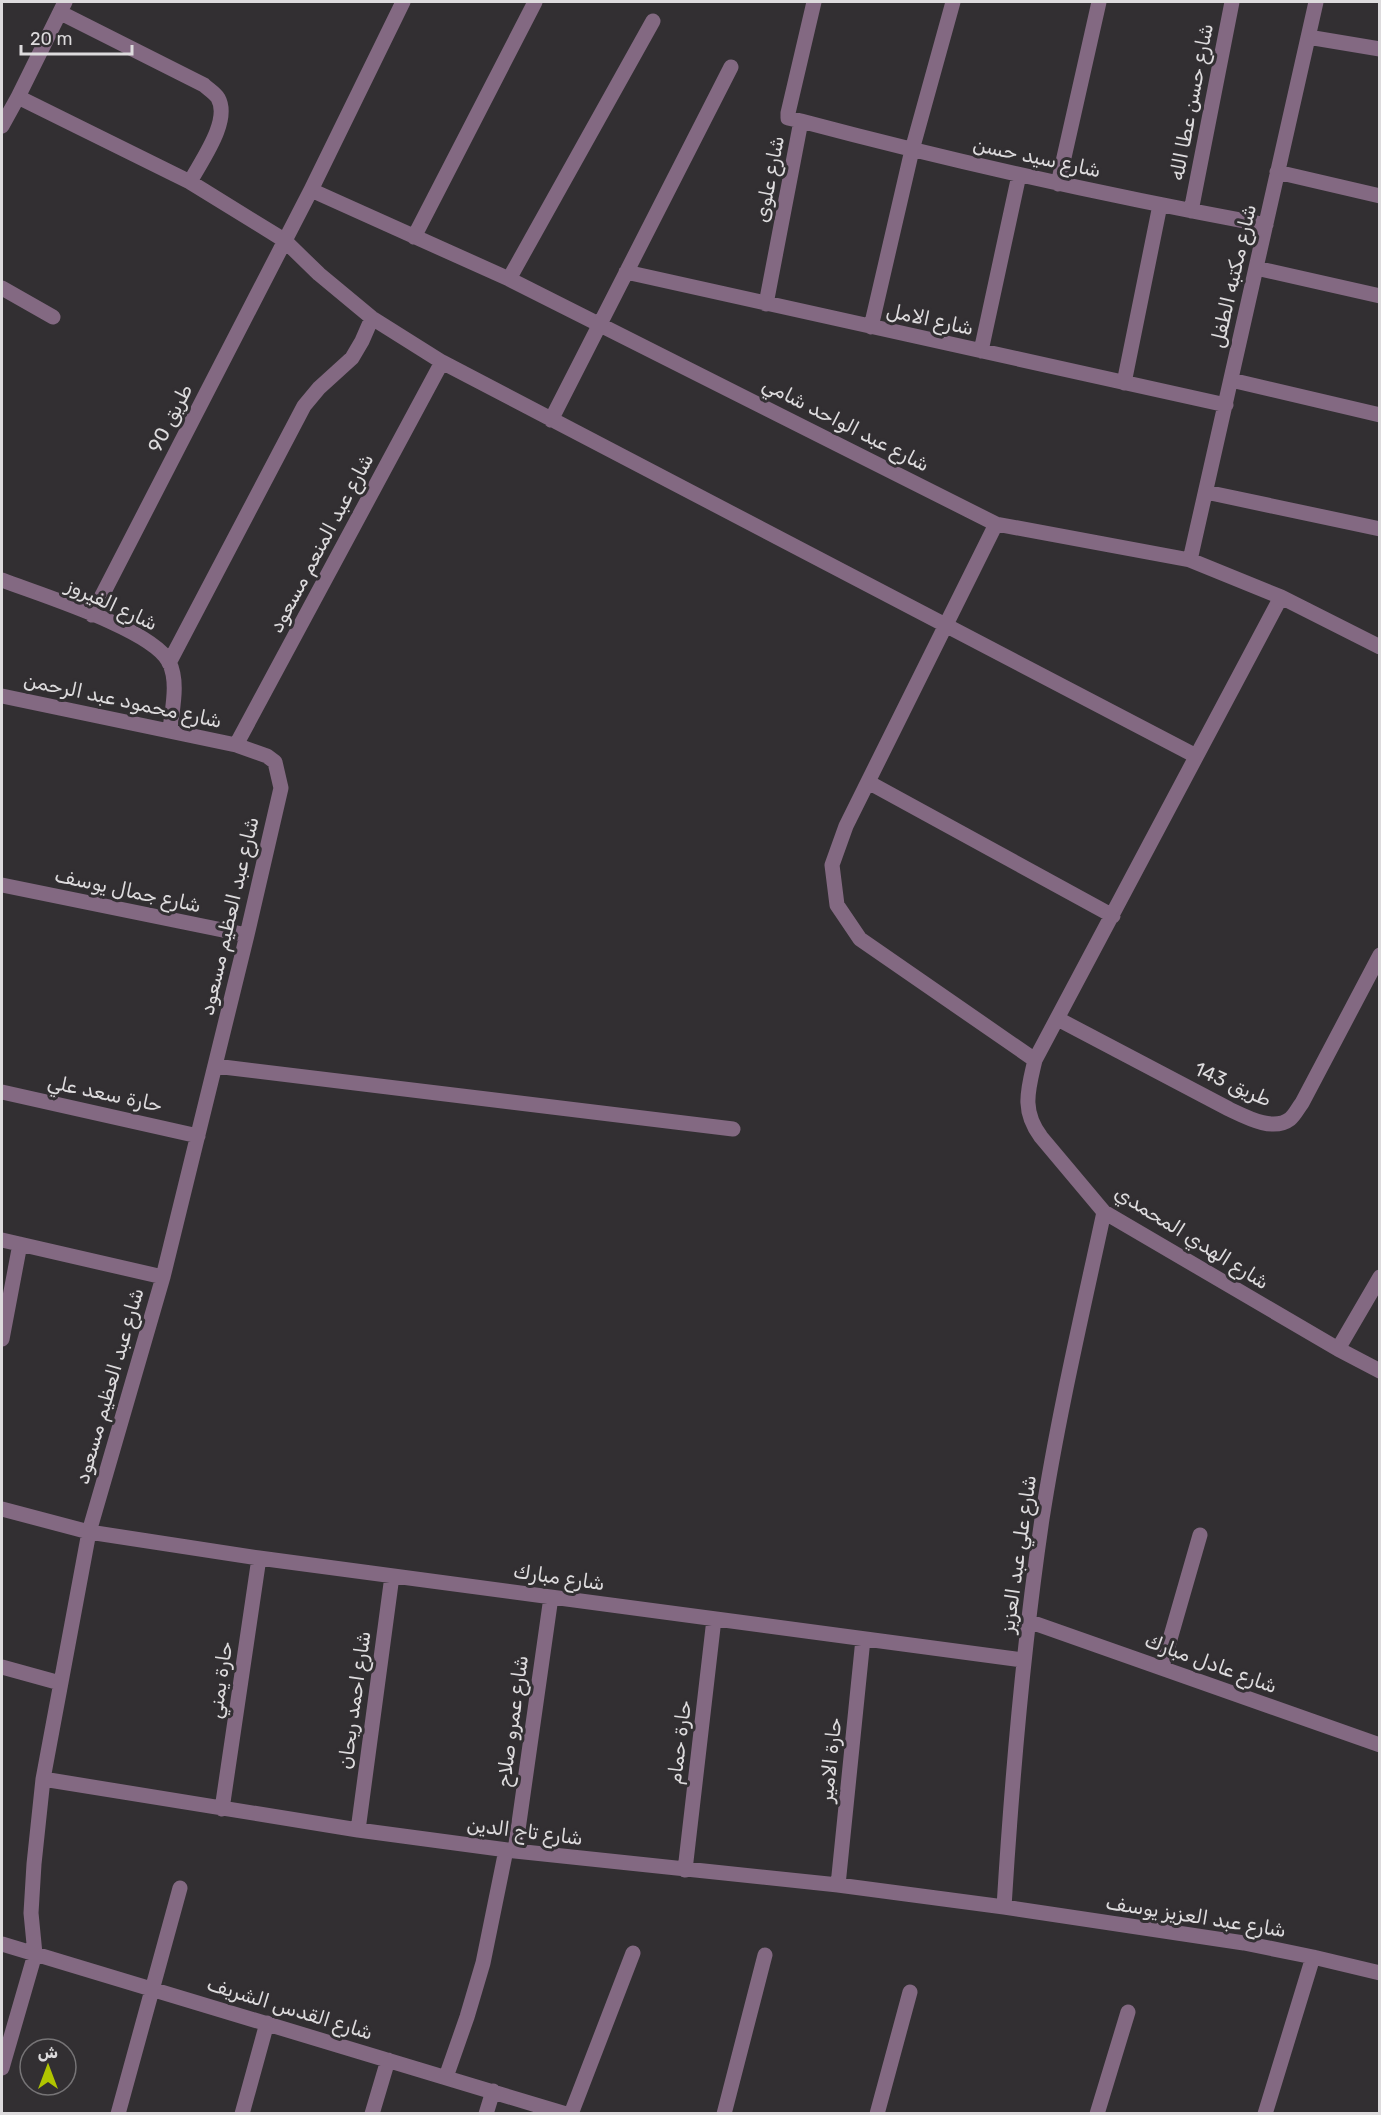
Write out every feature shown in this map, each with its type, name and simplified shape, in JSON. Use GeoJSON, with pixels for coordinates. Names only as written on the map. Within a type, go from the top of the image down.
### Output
{"type":"FeatureCollection","features":[{"type":"Feature","properties":{"kind":"street","name":"طريق 90"},"geometry":{"type":"LineString","coordinates":[[92,615],[310,190],[403,2]]}},
{"type":"Feature","properties":{"kind":"street"},"geometry":{"type":"LineString","coordinates":[[414,237],[535,2]]}},
{"type":"Feature","properties":{"kind":"street","name":"شارع علوى"},"geometry":{"type":"LineString","coordinates":[[766,304],[801,121],[788,118],[788,113],[814,2]]}},
{"type":"Feature","properties":{"kind":"street"},"geometry":{"type":"LineString","coordinates":[[871,327],[912,150],[953,2]]}},
{"type":"Feature","properties":{"kind":"street"},"geometry":{"type":"LineString","coordinates":[[1058,184],[1099,2]]}},
{"type":"Feature","properties":{"kind":"street","name":"شارع حسن عطا الله"},"geometry":{"type":"LineString","coordinates":[[1191,211],[1232,2]]}},
{"type":"Feature","properties":{"kind":"street","name":"شارع مكتبه الطفل"},"geometry":{"type":"LineString","coordinates":[[1190,560],[1316,2]]}},
{"type":"Feature","properties":{"kind":"street"},"geometry":{"type":"LineString","coordinates":[[2,126],[63,7],[204,85],[217,96],[222,109],[219,128],[190,182]]}},
{"type":"Feature","properties":{"kind":"street"},"geometry":{"type":"LineString","coordinates":[[509,279],[653,21]]}},
{"type":"Feature","properties":{"kind":"street"},"geometry":{"type":"LineString","coordinates":[[1308,37],[1380,49]]}},
{"type":"Feature","properties":{"kind":"street"},"geometry":{"type":"LineString","coordinates":[[551,420],[731,67]]}},
{"type":"Feature","properties":{"kind":"street"},"geometry":{"type":"LineString","coordinates":[[18,97],[190,182],[284,240],[319,274],[372,318],[442,362],[1196,756]]}},
{"type":"Feature","properties":{"kind":"street","name":"شارع سيد حسن"},"geometry":{"type":"LineString","coordinates":[[801,121],[1019,176],[1266,225]]}},
{"type":"Feature","properties":{"kind":"street"},"geometry":{"type":"LineString","coordinates":[[1277,172],[1380,196]]}},
{"type":"Feature","properties":{"kind":"street"},"geometry":{"type":"LineString","coordinates":[[981,351],[1019,176]]}},
{"type":"Feature","properties":{"kind":"street","name":"شارع عبد الواحد شامي"},"geometry":{"type":"LineString","coordinates":[[310,190],[509,279],[996,524],[1190,560],[1281,597],[1380,647]]}},
{"type":"Feature","properties":{"kind":"street"},"geometry":{"type":"LineString","coordinates":[[1124,383],[1160,205]]}},
{"type":"Feature","properties":{"kind":"street"},"geometry":{"type":"LineString","coordinates":[[1256,268],[1380,296]]}},
{"type":"Feature","properties":{"kind":"street","name":"شارع الامل"},"geometry":{"type":"LineString","coordinates":[[626,272],[1226,405]]}},
{"type":"Feature","properties":{"kind":"street"},"geometry":{"type":"LineString","coordinates":[[2,288],[53,317]]}},
{"type":"Feature","properties":{"kind":"street"},"geometry":{"type":"LineString","coordinates":[[170,730],[173,682],[169,663],[304,406],[319,388],[352,358],[372,318]]}},
{"type":"Feature","properties":{"kind":"street","name":"شارع عبد المنعم مسعود"},"geometry":{"type":"LineString","coordinates":[[236,745],[442,362]]}},
{"type":"Feature","properties":{"kind":"street"},"geometry":{"type":"LineString","coordinates":[[1231,381],[1380,415]]}},
{"type":"Feature","properties":{"kind":"street"},"geometry":{"type":"LineString","coordinates":[[1206,492],[1380,529]]}},
{"type":"Feature","properties":{"kind":"street"},"geometry":{"type":"LineString","coordinates":[[996,524],[846,826],[832,865],[837,905],[860,939],[1035,1060]]}},
{"type":"Feature","properties":{"kind":"street","name":"شارع الفيروز"},"geometry":{"type":"LineString","coordinates":[[2,580],[92,615],[143,638],[161,651],[169,663]]}},
{"type":"Feature","properties":{"kind":"street","name":"شارع الهدي المحمدي"},"geometry":{"type":"LineString","coordinates":[[1281,597],[1035,1060],[1027,1094],[1032,1126],[1104,1212],[1338,1349],[1380,1371]]}},
{"type":"Feature","properties":{"kind":"street","name":"شارع محمود عبد الرحمن"},"geometry":{"type":"LineString","coordinates":[[2,696],[236,745]]}},
{"type":"Feature","properties":{"kind":"street","name":"شارع عبد العظيم مسعود"},"geometry":{"type":"LineString","coordinates":[[2,2068],[35,1954],[32,1913],[34,1864],[43,1779],[88,1532],[163,1277],[281,788],[275,762],[267,756],[236,745]]}},
{"type":"Feature","properties":{"kind":"street"},"geometry":{"type":"LineString","coordinates":[[868,782],[1113,916]]}},
{"type":"Feature","properties":{"kind":"street","name":"شارع جمال يوسف"},"geometry":{"type":"LineString","coordinates":[[2,885],[247,935]]}},
{"type":"Feature","properties":{"kind":"street","name":"طريق 143"},"geometry":{"type":"LineString","coordinates":[[1058,1019],[1229,1109],[1254,1121],[1274,1124],[1289,1120],[1302,1103],[1380,955]]}},
{"type":"Feature","properties":{"kind":"street"},"geometry":{"type":"LineString","coordinates":[[215,1066],[733,1129]]}},
{"type":"Feature","properties":{"kind":"street","name":"حارة سعد علي"},"geometry":{"type":"LineString","coordinates":[[2,1092],[198,1136]]}},
{"type":"Feature","properties":{"kind":"street","name":"شارع علي عبد العزيز"},"geometry":{"type":"LineString","coordinates":[[1004,1907],[1012,1783],[1028,1621],[1061,1416],[1104,1212]]}},
{"type":"Feature","properties":{"kind":"street"},"geometry":{"type":"LineString","coordinates":[[2,1240],[163,1277]]}},
{"type":"Feature","properties":{"kind":"street"},"geometry":{"type":"LineString","coordinates":[[2,1339],[20,1244]]}},
{"type":"Feature","properties":{"kind":"street"},"geometry":{"type":"LineString","coordinates":[[1338,1349],[1380,1277]]}},
{"type":"Feature","properties":{"kind":"street","name":"شارع مبارك"},"geometry":{"type":"LineString","coordinates":[[2,1509],[88,1532],[259,1558],[1023,1660]]}},
{"type":"Feature","properties":{"kind":"street"},"geometry":{"type":"LineString","coordinates":[[1162,1667],[1200,1535]]}},
{"type":"Feature","properties":{"kind":"street","name":"حارة يمني"},"geometry":{"type":"LineString","coordinates":[[222,1809],[259,1558]]}},
{"type":"Feature","properties":{"kind":"street","name":"شارع احمد ريحان"},"geometry":{"type":"LineString","coordinates":[[357,1830],[392,1576]]}},
{"type":"Feature","properties":{"kind":"street","name":"شارع عمرو صلاح"},"geometry":{"type":"LineString","coordinates":[[446,2077],[483,1962],[510,1851],[551,1597]]}},
{"type":"Feature","properties":{"kind":"street","name":"حارة حمام"},"geometry":{"type":"LineString","coordinates":[[685,1870],[714,1619]]}},
{"type":"Feature","properties":{"kind":"street","name":"شارع عادل مبارك"},"geometry":{"type":"LineString","coordinates":[[1028,1621],[1380,1745]]}},
{"type":"Feature","properties":{"kind":"street","name":"حارة الامير"},"geometry":{"type":"LineString","coordinates":[[838,1885],[863,1639]]}},
{"type":"Feature","properties":{"kind":"street"},"geometry":{"type":"LineString","coordinates":[[2,1667],[60,1683]]}},
{"type":"Feature","properties":{"kind":"street","name":"شارع تاج الدين"},"geometry":{"type":"LineString","coordinates":[[43,1779],[357,1830],[510,1851],[838,1885],[1004,1907]]}},
{"type":"Feature","properties":{"kind":"street"},"geometry":{"type":"LineString","coordinates":[[118,2114],[180,1888]]}},
{"type":"Feature","properties":{"kind":"street","name":"شارع عبد العزيز يوسف"},"geometry":{"type":"LineString","coordinates":[[1004,1907],[1234,1942],[1313,1957],[1380,1974]]}},
{"type":"Feature","properties":{"kind":"street","name":"شارع القدس الشريف"},"geometry":{"type":"LineString","coordinates":[[2,1944],[566,2114]]}},
{"type":"Feature","properties":{"kind":"street"},"geometry":{"type":"LineString","coordinates":[[571,2114],[633,1953]]}},
{"type":"Feature","properties":{"kind":"street"},"geometry":{"type":"LineString","coordinates":[[724,2114],[765,1954]]}},
{"type":"Feature","properties":{"kind":"street"},"geometry":{"type":"LineString","coordinates":[[1265,2114],[1313,1957]]}},
{"type":"Feature","properties":{"kind":"street"},"geometry":{"type":"LineString","coordinates":[[877,2114],[910,1992]]}},
{"type":"Feature","properties":{"kind":"street"},"geometry":{"type":"LineString","coordinates":[[1097,2114],[1128,2012]]}},
{"type":"Feature","properties":{"kind":"street"},"geometry":{"type":"LineString","coordinates":[[242,2114],[267,2023]]}},
{"type":"Feature","properties":{"kind":"street"},"geometry":{"type":"LineString","coordinates":[[372,2114],[388,2060]]}},
{"type":"Feature","properties":{"kind":"street"},"geometry":{"type":"LineString","coordinates":[[486,2114],[492,2091]]}}]}
